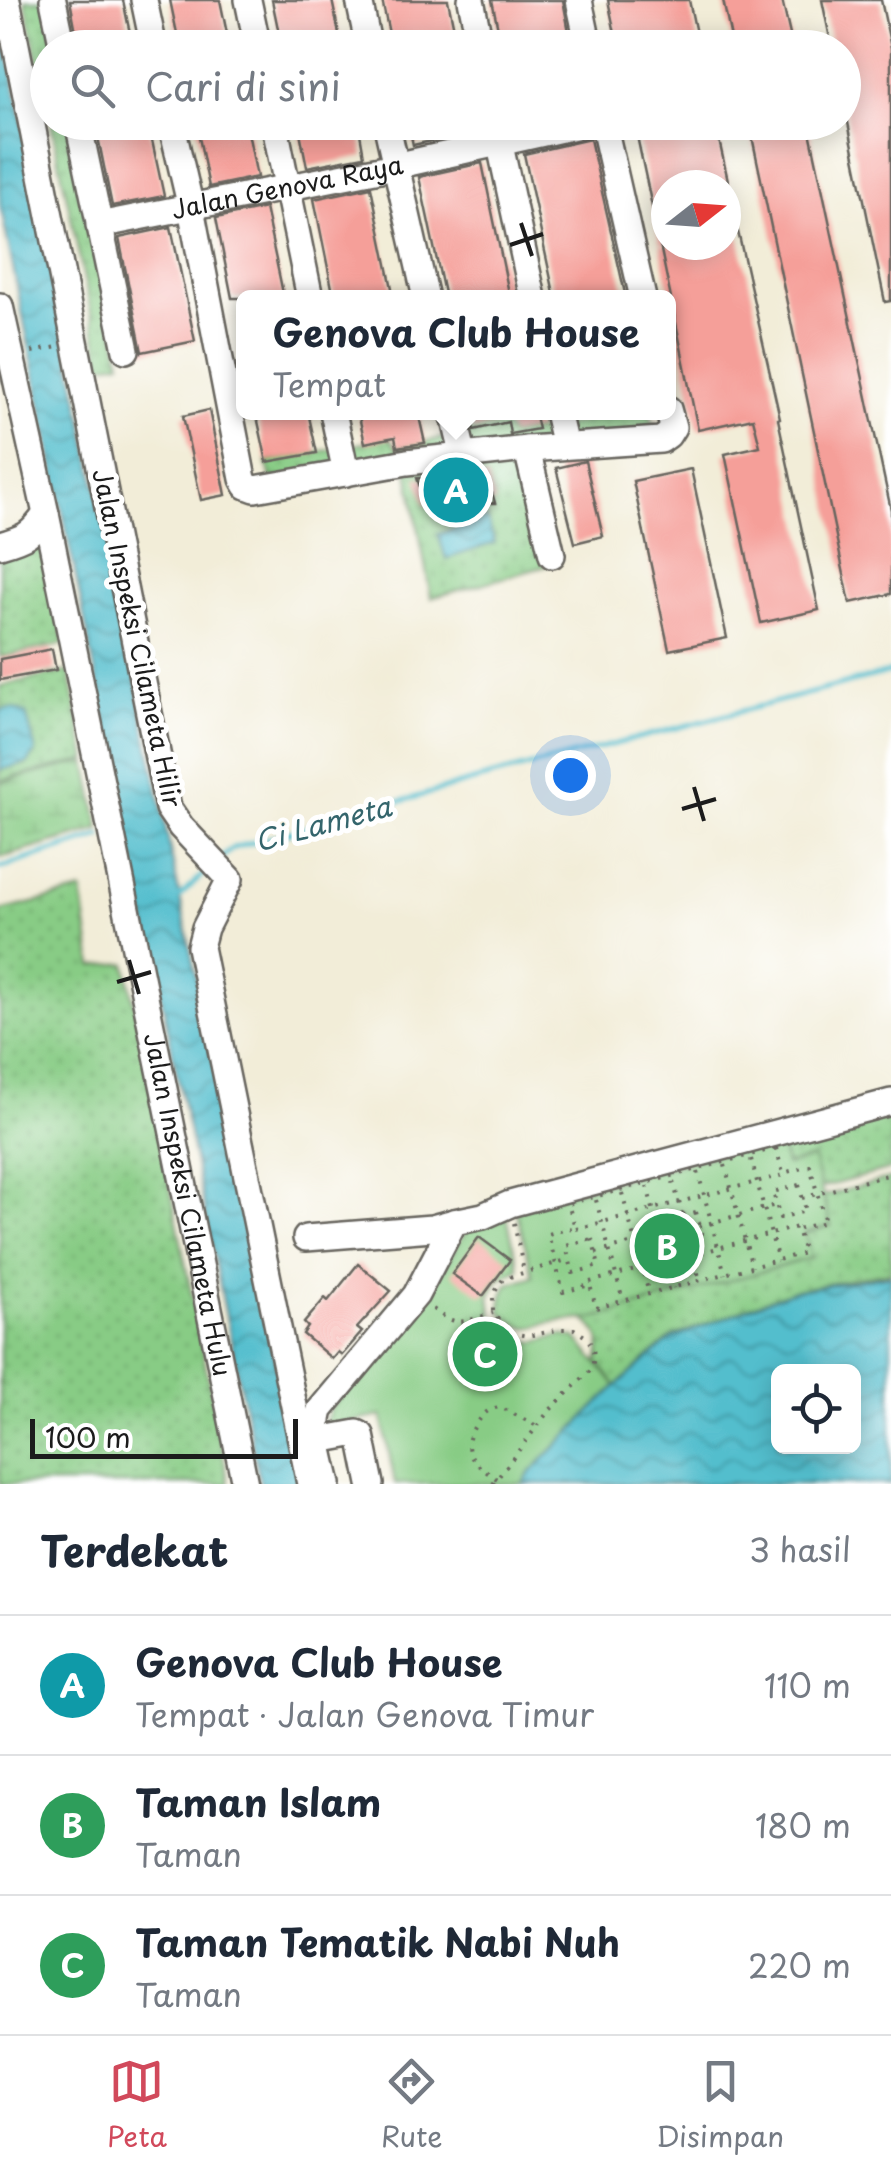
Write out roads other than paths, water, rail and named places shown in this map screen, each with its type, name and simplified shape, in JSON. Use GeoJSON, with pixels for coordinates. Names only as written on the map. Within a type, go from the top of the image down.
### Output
{"type":"FeatureCollection","features":[{"type":"Feature","properties":{"kind":"street","name":"Jalan Inspeksi Cilameta Hilir"},"geometry":{"type":"LineString","coordinates":[[7,0],[30,115]]}},
{"type":"Feature","properties":{"kind":"street"},"geometry":{"type":"LineString","coordinates":[[53,0],[59,30]]}},
{"type":"Feature","properties":{"kind":"street"},"geometry":{"type":"LineString","coordinates":[[144,0],[150,30]]}},
{"type":"Feature","properties":{"kind":"street"},"geometry":{"type":"LineString","coordinates":[[248,0],[254,30]]}},
{"type":"Feature","properties":{"kind":"street"},"geometry":{"type":"LineString","coordinates":[[359,0],[365,30]]}},
{"type":"Feature","properties":{"kind":"street"},"geometry":{"type":"LineString","coordinates":[[471,0],[477,30]]}},
{"type":"Feature","properties":{"kind":"street"},"geometry":{"type":"LineString","coordinates":[[579,0],[585,30]]}},
{"type":"Feature","properties":{"kind":"street","name":"Jalan Inspeksi Cilameta Hilir"},"geometry":{"type":"LineString","coordinates":[[35,140],[168,808],[229,876],[230,884],[205,928],[200,946],[310,1484]]}},
{"type":"Feature","properties":{"kind":"street"},"geometry":{"type":"LineString","coordinates":[[82,140],[126,350]]}},
{"type":"Feature","properties":{"kind":"street"},"geometry":{"type":"LineString","coordinates":[[175,140],[247,486],[255,488],[407,462],[661,440],[668,436],[670,420]]}},
{"type":"Feature","properties":{"kind":"street"},"geometry":{"type":"LineString","coordinates":[[278,140],[308,290]]}},
{"type":"Feature","properties":{"kind":"street"},"geometry":{"type":"LineString","coordinates":[[390,140],[424,290]]}},
{"type":"Feature","properties":{"kind":"street","name":"Jalan Genova Raya"},"geometry":{"type":"LineString","coordinates":[[99,225],[395,166],[476,140]]}},
{"type":"Feature","properties":{"kind":"street"},"geometry":{"type":"LineString","coordinates":[[499,140],[531,290]]}},
{"type":"Feature","properties":{"kind":"street"},"geometry":{"type":"LineString","coordinates":[[607,140],[641,290]]}},
{"type":"Feature","properties":{"kind":"street","name":"Jalan Inspeksi Cilameta Hulu"},"geometry":{"type":"LineString","coordinates":[[0,306],[245,1484]]}},
{"type":"Feature","properties":{"kind":"street"},"geometry":{"type":"LineString","coordinates":[[336,420],[346,473]]}},
{"type":"Feature","properties":{"kind":"street"},"geometry":{"type":"LineString","coordinates":[[455,420],[464,457]]}},
{"type":"Feature","properties":{"kind":"street"},"geometry":{"type":"LineString","coordinates":[[560,420],[565,446]]}},
{"type":"Feature","properties":{"kind":"street"},"geometry":{"type":"LineString","coordinates":[[527,450],[552,554]]}},
{"type":"Feature","properties":{"kind":"street"},"geometry":{"type":"LineString","coordinates":[[0,545],[33,532],[46,514]]}},
{"type":"Feature","properties":{"kind":"street"},"geometry":{"type":"LineString","coordinates":[[306,1238],[432,1228],[483,1216],[510,1204],[882,1105],[891,1082]]}},
{"type":"Feature","properties":{"kind":"street"},"geometry":{"type":"LineString","coordinates":[[328,1484],[319,1440],[320,1410],[416,1295],[454,1222]]}},
{"type":"Feature","properties":{"kind":"street"},"geometry":{"type":"LineString","coordinates":[[319,1440],[361,1435],[371,1484]]}},
{"type":"Feature","properties":{"kind":"water"},"geometry":{"type":"Polygon","coordinates":[[[0,11],[301,1484],[260,1484],[0,204],[0,11]]]}},
{"type":"Feature","properties":{"kind":"water"},"geometry":{"type":"Polygon","coordinates":[[[487,518],[495,543],[446,559],[438,534],[487,518]]]}},
{"type":"Feature","properties":{"kind":"water"},"geometry":{"type":"Polygon","coordinates":[[[11,708],[26,713],[36,752],[28,763],[0,770],[0,710],[11,708]]]}},
{"type":"Feature","properties":{"kind":"water"},"geometry":{"type":"Polygon","coordinates":[[[891,1275],[891,1484],[523,1484],[616,1386],[672,1338],[792,1291],[891,1275]]]}},
{"type":"Feature","properties":{"kind":"waterway","name":"Ci Lameta"},"geometry":{"type":"LineString","coordinates":[[221,858],[233,848],[470,782],[891,672]]}},
{"type":"Feature","properties":{"kind":"waterway"},"geometry":{"type":"LineString","coordinates":[[0,868],[101,836]]}},
{"type":"Feature","properties":{"kind":"waterway","name":"Ci Lameta"},"geometry":{"type":"LineString","coordinates":[[177,899],[209,869]]}},
{"type":"Feature","properties":{"kind":"place","name":"Genova Club House"},"geometry":{"type":"Point","coordinates":[456,490]}},
{"type":"Feature","properties":{"kind":"place","name":"Taman Islam"},"geometry":{"type":"Point","coordinates":[667,1246]}},
{"type":"Feature","properties":{"kind":"place","name":"Taman Tematik Nabi Nuh"},"geometry":{"type":"Point","coordinates":[485,1354]}}]}
